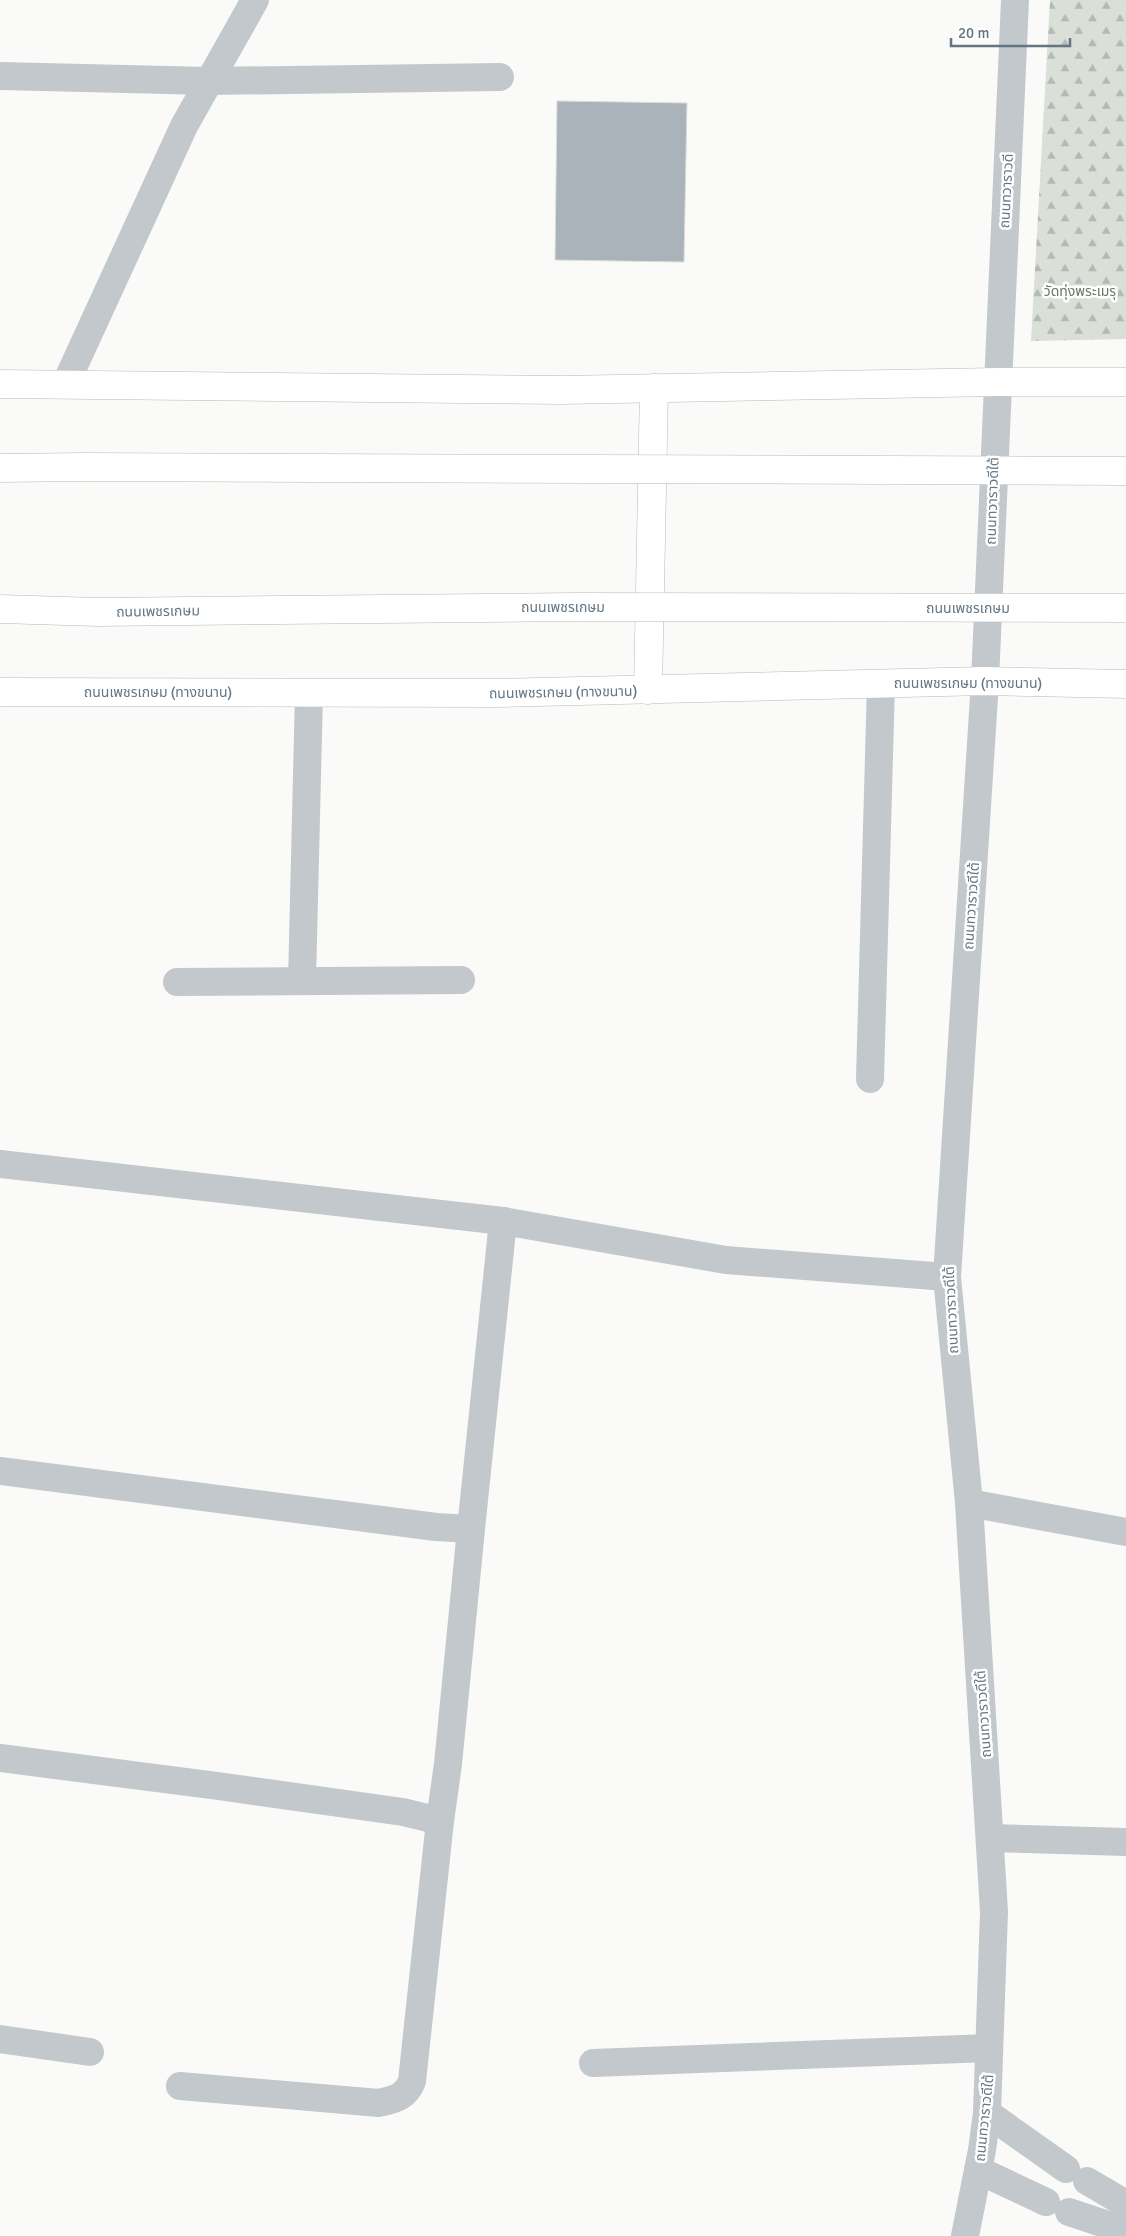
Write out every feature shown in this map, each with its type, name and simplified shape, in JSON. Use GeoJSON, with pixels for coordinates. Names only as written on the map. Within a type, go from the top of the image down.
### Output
{"type":"FeatureCollection","features":[{"type":"Feature","properties":{"kind":"main road"},"geometry":{"type":"LineString","coordinates":[[0,384],[66,383],[562,390],[997,382],[1126,382]]}},
{"type":"Feature","properties":{"kind":"main road"},"geometry":{"type":"LineString","coordinates":[[648,690],[654,388]]}},
{"type":"Feature","properties":{"kind":"main road"},"geometry":{"type":"LineString","coordinates":[[0,468],[1126,471]]}},
{"type":"Feature","properties":{"kind":"main road","name":"ถนนเพชรเกษม"},"geometry":{"type":"LineString","coordinates":[[0,609],[98,612],[565,607],[1126,608]]}},
{"type":"Feature","properties":{"kind":"main road","name":"ถนนเพชรเกษม (ทางขนาน)"},"geometry":{"type":"LineString","coordinates":[[0,692],[495,694],[985,681],[1126,684]]}},
{"type":"Feature","properties":{"kind":"street"},"geometry":{"type":"LineString","coordinates":[[66,383],[184,126],[255,0]]}},
{"type":"Feature","properties":{"kind":"street","name":"ถนนทวาราวดี"},"geometry":{"type":"LineString","coordinates":[[997,382],[1015,0]]}},
{"type":"Feature","properties":{"kind":"street"},"geometry":{"type":"LineString","coordinates":[[0,76],[209,81],[500,77]]}},
{"type":"Feature","properties":{"kind":"street","name":"ถนนทวาราวดีใต้"},"geometry":{"type":"LineString","coordinates":[[965,2236],[978,2170],[986,2113],[994,1912],[991,1838],[968,1503],[947,1277],[985,681],[997,382]]}},
{"type":"Feature","properties":{"kind":"street"},"geometry":{"type":"LineString","coordinates":[[870,1079],[881,684]]}},
{"type":"Feature","properties":{"kind":"street"},"geometry":{"type":"LineString","coordinates":[[302,981],[309,693]]}},
{"type":"Feature","properties":{"kind":"street"},"geometry":{"type":"LineString","coordinates":[[177,982],[461,980]]}},
{"type":"Feature","properties":{"kind":"street"},"geometry":{"type":"LineString","coordinates":[[0,1164],[503,1221],[726,1260],[947,1277]]}},
{"type":"Feature","properties":{"kind":"street"},"geometry":{"type":"LineString","coordinates":[[180,2086],[380,2103],[395,2099],[406,2093],[412,2081],[449,1755],[503,1221]]}},
{"type":"Feature","properties":{"kind":"street"},"geometry":{"type":"LineString","coordinates":[[0,1471],[436,1527],[471,1529]]}},
{"type":"Feature","properties":{"kind":"street"},"geometry":{"type":"LineString","coordinates":[[968,1503],[1126,1532]]}},
{"type":"Feature","properties":{"kind":"street"},"geometry":{"type":"LineString","coordinates":[[0,1758],[267,1792],[403,1812],[440,1821]]}},
{"type":"Feature","properties":{"kind":"street"},"geometry":{"type":"LineString","coordinates":[[991,1838],[1126,1842]]}},
{"type":"Feature","properties":{"kind":"street"},"geometry":{"type":"LineString","coordinates":[[0,2039],[90,2052]]}},
{"type":"Feature","properties":{"kind":"street"},"geometry":{"type":"LineString","coordinates":[[593,2064],[989,2048]]}},
{"type":"Feature","properties":{"kind":"street"},"geometry":{"type":"LineString","coordinates":[[986,2113],[1076,2175],[1126,2204]]}},
{"type":"Feature","properties":{"kind":"street"},"geometry":{"type":"LineString","coordinates":[[978,2170],[1057,2207],[1126,2232]]}},
{"type":"Feature","properties":{"kind":"green space","name":"วัดทุ่งพระเมรุ"},"geometry":{"type":"Polygon","coordinates":[[[1050,0],[1126,0],[1126,339],[1031,341],[1050,0]]]}},
{"type":"Feature","properties":{"kind":"building"},"geometry":{"type":"Polygon","coordinates":[[[557,101],[687,103],[684,262],[555,260],[557,101]]]}}]}
